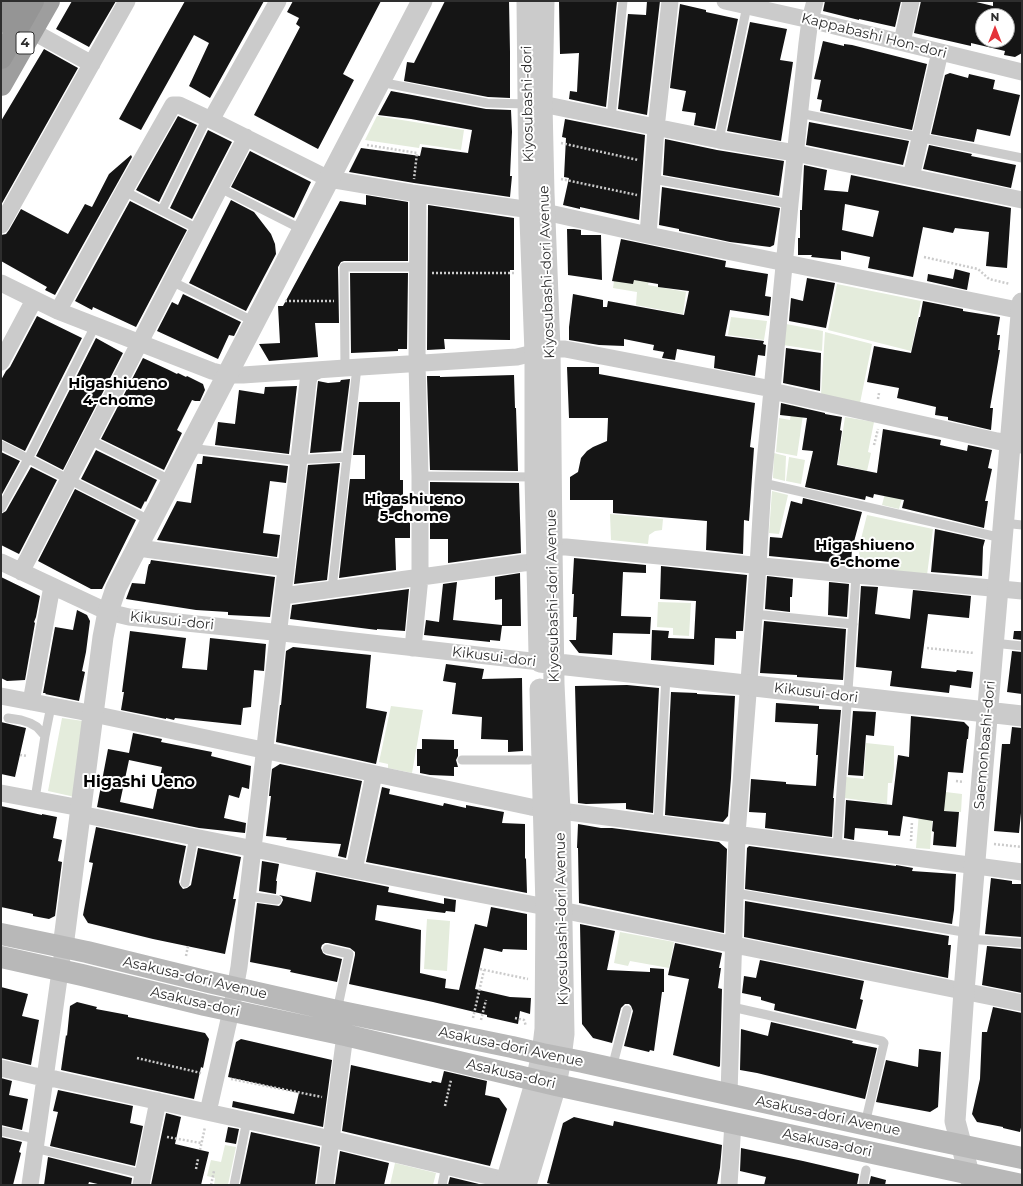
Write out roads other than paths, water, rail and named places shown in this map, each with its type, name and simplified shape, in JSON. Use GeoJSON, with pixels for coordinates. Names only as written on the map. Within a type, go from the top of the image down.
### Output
{"type":"FeatureCollection","features":[{"type":"Feature","properties":{"kind":"highway"},"geometry":{"type":"LineString","coordinates":[[1,22],[13,1]]}},
{"type":"Feature","properties":{"kind":"highway"},"geometry":{"type":"LineString","coordinates":[[1,58],[33,1]]}},
{"type":"Feature","properties":{"kind":"highway","name":"4"},"geometry":{"type":"LineString","coordinates":[[1,86],[49,1]]}},
{"type":"Feature","properties":{"kind":"main road","name":"Asakusa-dori Avenue"},"geometry":{"type":"LineString","coordinates":[[1,934],[337,1011],[505,1045],[1022,1158]]}},
{"type":"Feature","properties":{"kind":"main road","name":"Asakusa-dori"},"geometry":{"type":"LineString","coordinates":[[1,957],[231,1011],[345,1035],[546,1082],[922,1163],[970,1180],[1022,1185]]}},
{"type":"Feature","properties":{"kind":"street"},"geometry":{"type":"LineString","coordinates":[[1,225],[127,1]]}},
{"type":"Feature","properties":{"kind":"street"},"geometry":{"type":"LineString","coordinates":[[209,119],[278,1]]}},
{"type":"Feature","properties":{"kind":"street"},"geometry":{"type":"LineString","coordinates":[[30,1185],[60,970],[103,637],[108,612],[116,588],[422,1]]}},
{"type":"Feature","properties":{"kind":"street","name":"Kiyosubashi-dori"},"geometry":{"type":"LineString","coordinates":[[527,1],[535,104]]}},
{"type":"Feature","properties":{"kind":"street","name":"Kiyosubashi-dori Avenue"},"geometry":{"type":"LineString","coordinates":[[544,1],[535,104],[537,210],[552,547],[547,663],[554,909]]}},
{"type":"Feature","properties":{"kind":"street"},"geometry":{"type":"LineString","coordinates":[[648,235],[656,128],[670,1]]}},
{"type":"Feature","properties":{"kind":"street","name":"Kappabashi Hon-dori"},"geometry":{"type":"LineString","coordinates":[[726,1],[1022,72]]}},
{"type":"Feature","properties":{"kind":"street"},"geometry":{"type":"LineString","coordinates":[[729,1094],[737,834],[763,483],[799,113],[810,20],[815,1]]}},
{"type":"Feature","properties":{"kind":"street"},"geometry":{"type":"LineString","coordinates":[[902,42],[911,1]]}},
{"type":"Feature","properties":{"kind":"street"},"geometry":{"type":"LineString","coordinates":[[32,31],[92,64]]}},
{"type":"Feature","properties":{"kind":"street"},"geometry":{"type":"LineString","coordinates":[[910,177],[940,52]]}},
{"type":"Feature","properties":{"kind":"street"},"geometry":{"type":"LineString","coordinates":[[535,104],[719,140],[795,153],[1022,200]]}},
{"type":"Feature","properties":{"kind":"street"},"geometry":{"type":"LineString","coordinates":[[58,311],[173,105],[179,105],[209,119],[329,179],[415,194],[537,210],[648,235],[785,263],[1022,309]]}},
{"type":"Feature","properties":{"kind":"street"},"geometry":{"type":"LineString","coordinates":[[21,572],[246,137]]}},
{"type":"Feature","properties":{"kind":"street"},"geometry":{"type":"LineString","coordinates":[[413,648],[420,577],[420,476],[417,363],[418,270],[415,194]]}},
{"type":"Feature","properties":{"kind":"street"},"geometry":{"type":"LineString","coordinates":[[1,283],[58,311],[95,326],[212,371],[228,375],[517,357],[543,351],[565,349],[772,390],[1016,444]]}},
{"type":"Feature","properties":{"kind":"street"},"geometry":{"type":"LineString","coordinates":[[1,362],[34,300]]}},
{"type":"Feature","properties":{"kind":"street","name":"Saemonbashi-dori"},"geometry":{"type":"LineString","coordinates":[[970,1180],[955,1121],[968,936],[987,712],[986,648],[1009,528],[1016,444],[1022,309]]}},
{"type":"Feature","properties":{"kind":"street"},"geometry":{"type":"LineString","coordinates":[[543,351],[535,477],[537,562],[547,663]]}},
{"type":"Feature","properties":{"kind":"street"},"geometry":{"type":"LineString","coordinates":[[208,1112],[231,1011],[239,967],[309,378],[313,372],[319,370]]}},
{"type":"Feature","properties":{"kind":"street"},"geometry":{"type":"LineString","coordinates":[[552,547],[566,547],[1022,591]]}},
{"type":"Feature","properties":{"kind":"street"},"geometry":{"type":"LineString","coordinates":[[138,548],[286,568]]}},
{"type":"Feature","properties":{"kind":"street","name":"Kikusui-dori"},"geometry":{"type":"LineString","coordinates":[[1,562],[108,612],[129,618],[278,633],[1022,716]]}},
{"type":"Feature","properties":{"kind":"street"},"geometry":{"type":"LineString","coordinates":[[283,596],[537,562]]}},
{"type":"Feature","properties":{"kind":"street"},"geometry":{"type":"LineString","coordinates":[[31,702],[52,586]]}},
{"type":"Feature","properties":{"kind":"street"},"geometry":{"type":"LineString","coordinates":[[1,696],[93,714],[264,751],[364,769],[552,810],[1022,872]]}},
{"type":"Feature","properties":{"kind":"street"},"geometry":{"type":"LineString","coordinates":[[354,870],[364,769]]}},
{"type":"Feature","properties":{"kind":"street"},"geometry":{"type":"LineString","coordinates":[[1,793],[35,799],[194,837],[354,870],[964,990],[1022,1003]]}},
{"type":"Feature","properties":{"kind":"street"},"geometry":{"type":"LineString","coordinates":[[1,1068],[247,1120],[519,1184],[552,1056],[544,1029],[554,909]]}},
{"type":"Feature","properties":{"kind":"street"},"geometry":{"type":"LineString","coordinates":[[325,1185],[345,1035]]}},
{"type":"Feature","properties":{"kind":"street"},"geometry":{"type":"LineString","coordinates":[[142,1179],[158,1101]]}},
{"type":"Feature","properties":{"kind":"street"},"geometry":{"type":"LineString","coordinates":[[729,1185],[733,1123]]}},
{"type":"Feature","properties":{"kind":"lane"},"geometry":{"type":"LineString","coordinates":[[611,118],[623,1]]}},
{"type":"Feature","properties":{"kind":"lane"},"geometry":{"type":"LineString","coordinates":[[719,140],[747,6]]}},
{"type":"Feature","properties":{"kind":"lane"},"geometry":{"type":"LineString","coordinates":[[380,82],[487,103],[535,104]]}},
{"type":"Feature","properties":{"kind":"lane"},"geometry":{"type":"LineString","coordinates":[[799,113],[1022,158]]}},
{"type":"Feature","properties":{"kind":"lane"},"geometry":{"type":"LineString","coordinates":[[162,210],[209,119]]}},
{"type":"Feature","properties":{"kind":"lane"},"geometry":{"type":"LineString","coordinates":[[653,171],[790,204]]}},
{"type":"Feature","properties":{"kind":"lane"},"geometry":{"type":"LineString","coordinates":[[220,188],[303,230]]}},
{"type":"Feature","properties":{"kind":"lane"},"geometry":{"type":"LineString","coordinates":[[124,191],[198,229]]}},
{"type":"Feature","properties":{"kind":"lane"},"geometry":{"type":"LineString","coordinates":[[332,589],[347,457],[351,367],[344,301],[344,267],[418,270]]}},
{"type":"Feature","properties":{"kind":"lane"},"geometry":{"type":"LineString","coordinates":[[171,282],[255,322]]}},
{"type":"Feature","properties":{"kind":"lane"},"geometry":{"type":"LineString","coordinates":[[1,508],[28,459],[95,326]]}},
{"type":"Feature","properties":{"kind":"lane"},"geometry":{"type":"LineString","coordinates":[[90,440],[172,481]]}},
{"type":"Feature","properties":{"kind":"lane"},"geometry":{"type":"LineString","coordinates":[[1,445],[151,521]]}},
{"type":"Feature","properties":{"kind":"lane"},"geometry":{"type":"LineString","coordinates":[[190,448],[291,460],[347,457]]}},
{"type":"Feature","properties":{"kind":"lane"},"geometry":{"type":"LineString","coordinates":[[420,476],[535,477]]}},
{"type":"Feature","properties":{"kind":"lane"},"geometry":{"type":"LineString","coordinates":[[763,483],[1009,528]]}},
{"type":"Feature","properties":{"kind":"lane"},"geometry":{"type":"LineString","coordinates":[[837,848],[856,576]]}},
{"type":"Feature","properties":{"kind":"lane"},"geometry":{"type":"LineString","coordinates":[[754,614],[853,624]]}},
{"type":"Feature","properties":{"kind":"lane"},"geometry":{"type":"LineString","coordinates":[[986,648],[1022,646]]}},
{"type":"Feature","properties":{"kind":"lane"},"geometry":{"type":"LineString","coordinates":[[658,824],[666,676]]}},
{"type":"Feature","properties":{"kind":"lane"},"geometry":{"type":"LineString","coordinates":[[35,799],[51,706]]}},
{"type":"Feature","properties":{"kind":"lane"},"geometry":{"type":"LineString","coordinates":[[8,718],[30,723],[37,727],[45,736]]}},
{"type":"Feature","properties":{"kind":"lane"},"geometry":{"type":"LineString","coordinates":[[462,760],[529,760]]}},
{"type":"Feature","properties":{"kind":"lane"},"geometry":{"type":"LineString","coordinates":[[185,883],[194,837]]}},
{"type":"Feature","properties":{"kind":"lane"},"geometry":{"type":"LineString","coordinates":[[735,893],[968,936],[1022,943]]}},
{"type":"Feature","properties":{"kind":"lane"},"geometry":{"type":"LineString","coordinates":[[247,896],[277,900]]}},
{"type":"Feature","properties":{"kind":"lane"},"geometry":{"type":"LineString","coordinates":[[327,949],[348,954],[337,1011]]}},
{"type":"Feature","properties":{"kind":"lane"},"geometry":{"type":"LineString","coordinates":[[732,1007],[882,1042],[884,1044],[865,1124]]}},
{"type":"Feature","properties":{"kind":"lane"},"geometry":{"type":"LineString","coordinates":[[612,1068],[627,1010]]}},
{"type":"Feature","properties":{"kind":"lane"},"geometry":{"type":"LineString","coordinates":[[234,1185],[247,1120]]}},
{"type":"Feature","properties":{"kind":"lane"},"geometry":{"type":"LineString","coordinates":[[1,1131],[142,1179]]}},
{"type":"Feature","properties":{"kind":"lane"},"geometry":{"type":"LineString","coordinates":[[442,1185],[446,1166]]}},
{"type":"Feature","properties":{"kind":"lane"},"geometry":{"type":"LineString","coordinates":[[863,1185],[866,1170]]}},
{"type":"Feature","properties":{"kind":"district","name":"Higashiueno 4-chome"},"geometry":{"type":"Point","coordinates":[118,392]}},
{"type":"Feature","properties":{"kind":"district","name":"Higashiueno 5-chome"},"geometry":{"type":"Point","coordinates":[414,508]}},
{"type":"Feature","properties":{"kind":"district","name":"Higashiueno 6-chome"},"geometry":{"type":"Point","coordinates":[865,554]}},
{"type":"Feature","properties":{"kind":"district","name":"Higashi Ueno"},"geometry":{"type":"Point","coordinates":[139,782]}}]}
